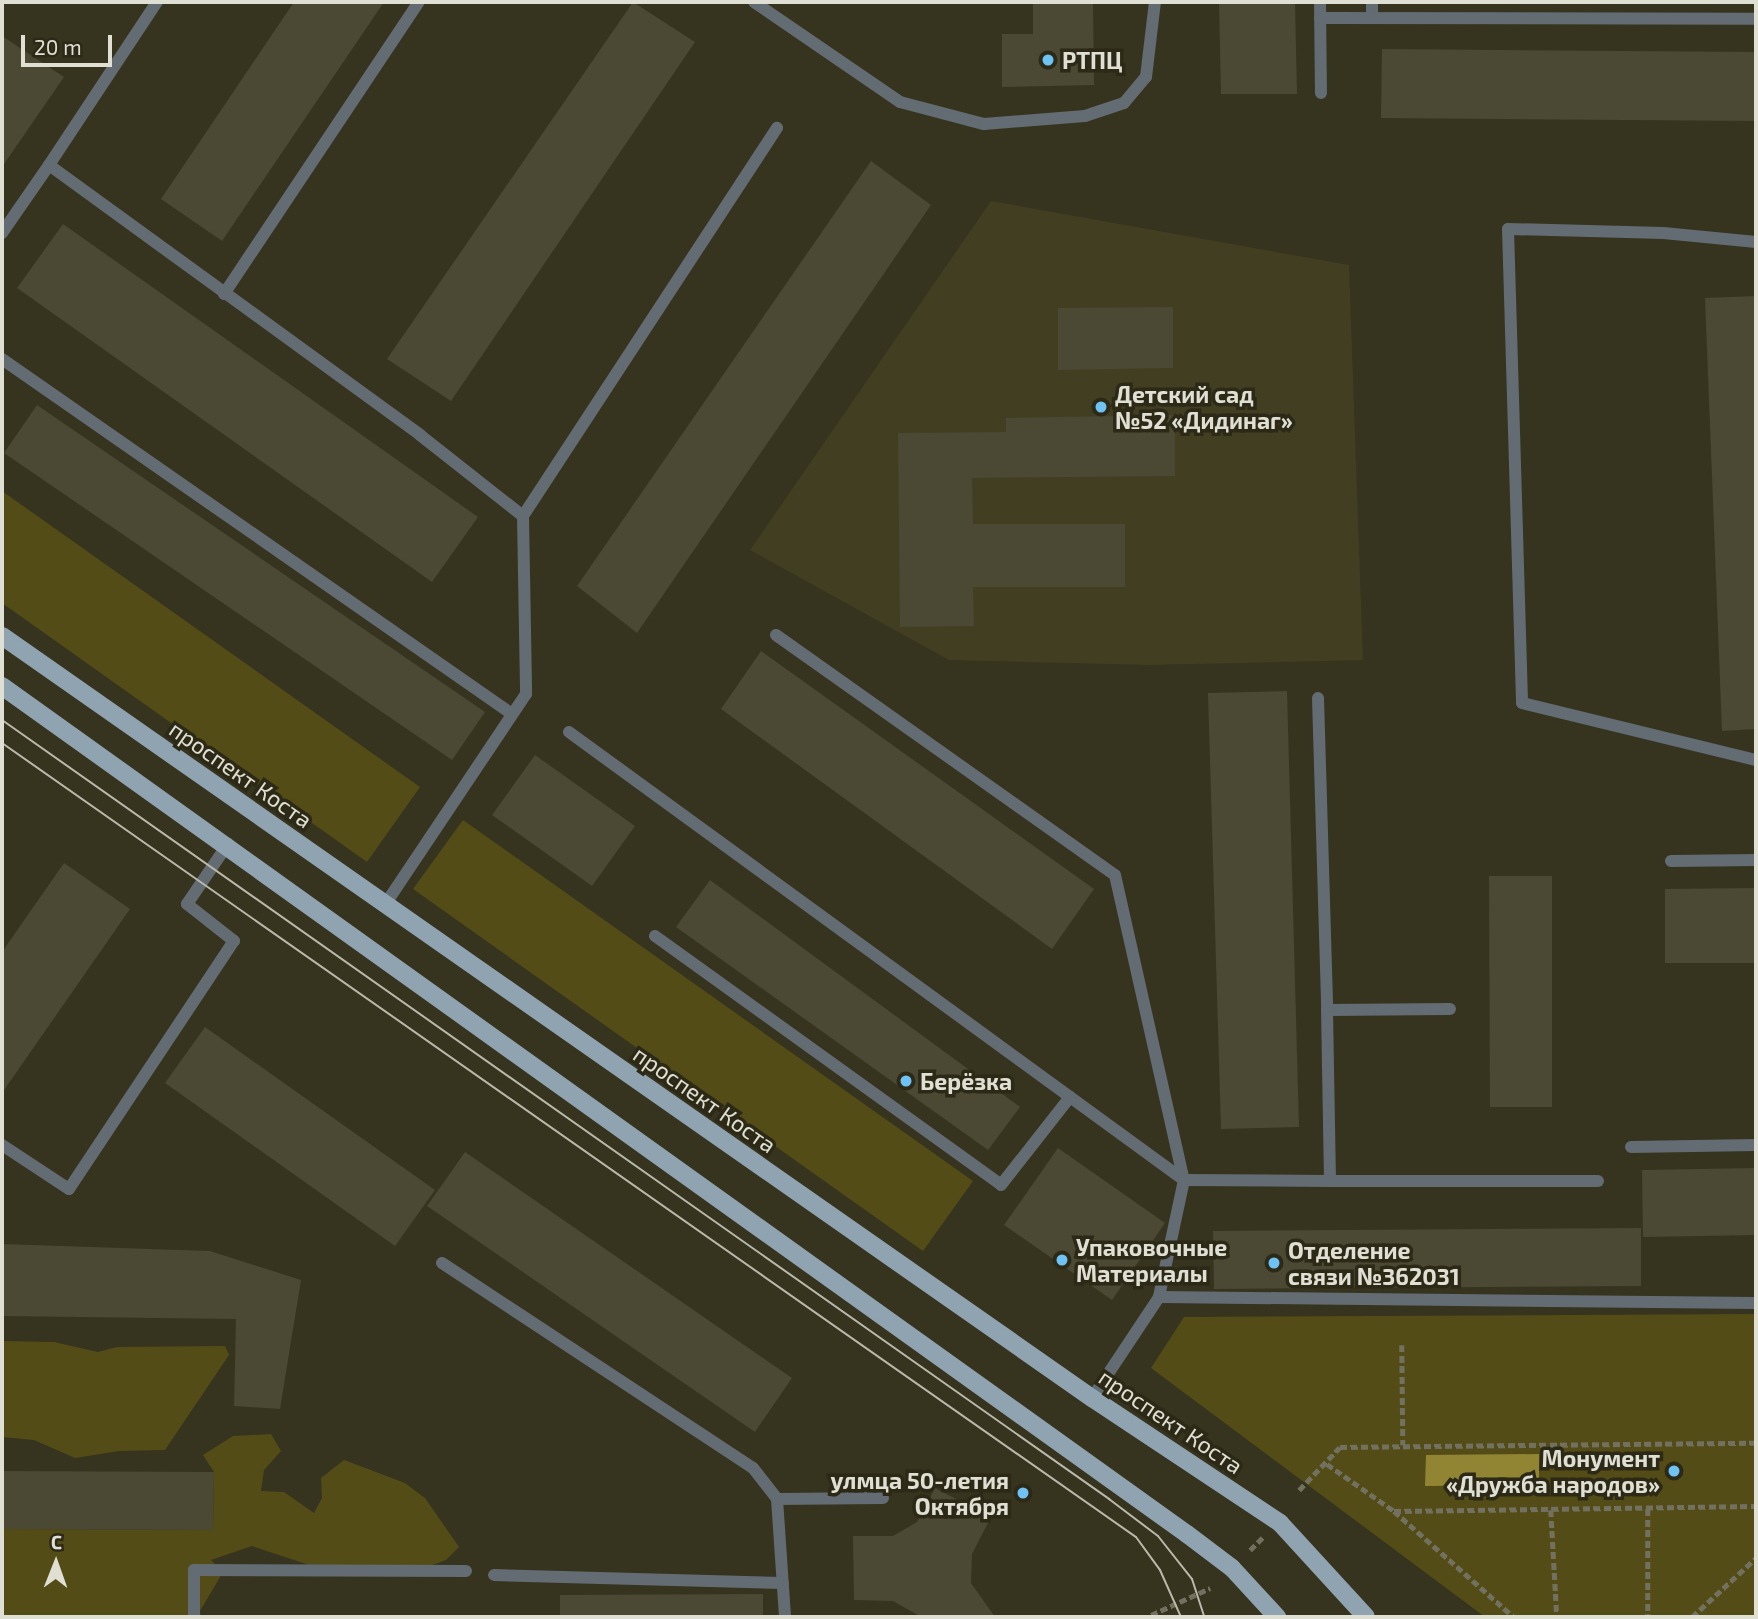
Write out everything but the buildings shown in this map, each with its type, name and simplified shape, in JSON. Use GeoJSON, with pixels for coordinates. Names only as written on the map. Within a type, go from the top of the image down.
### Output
{"type":"FeatureCollection","features":[{"type":"Feature","properties":{"kind":"main road","name":"проспект Коста"},"geometry":{"type":"LineString","coordinates":[[2,636],[1092,1398],[1280,1522],[1366,1617]]}},
{"type":"Feature","properties":{"kind":"main road"},"geometry":{"type":"LineString","coordinates":[[2,686],[228,844],[1198,1543],[1232,1568],[1277,1617]]}},
{"type":"Feature","properties":{"kind":"lane"},"geometry":{"type":"LineString","coordinates":[[2,233],[157,2]]}},
{"type":"Feature","properties":{"kind":"lane"},"geometry":{"type":"LineString","coordinates":[[223,294],[419,2]]}},
{"type":"Feature","properties":{"kind":"lane"},"geometry":{"type":"LineString","coordinates":[[754,2],[900,102],[984,124],[1085,116],[1124,103],[1146,77],[1155,2]]}},
{"type":"Feature","properties":{"kind":"lane"},"geometry":{"type":"LineString","coordinates":[[1320,2],[1321,93]]}},
{"type":"Feature","properties":{"kind":"lane"},"geometry":{"type":"LineString","coordinates":[[1372,2],[1372,18]]}},
{"type":"Feature","properties":{"kind":"lane"},"geometry":{"type":"LineString","coordinates":[[1320,18],[1756,19]]}},
{"type":"Feature","properties":{"kind":"lane"},"geometry":{"type":"LineString","coordinates":[[385,905],[526,694],[523,516],[778,128]]}},
{"type":"Feature","properties":{"kind":"lane"},"geometry":{"type":"LineString","coordinates":[[49,165],[420,435],[523,516]]}},
{"type":"Feature","properties":{"kind":"lane"},"geometry":{"type":"LineString","coordinates":[[1756,243],[1663,233],[1508,229],[1522,703],[1756,761]]}},
{"type":"Feature","properties":{"kind":"lane"},"geometry":{"type":"LineString","coordinates":[[2,359],[512,714]]}},
{"type":"Feature","properties":{"kind":"lane"},"geometry":{"type":"LineString","coordinates":[[776,635],[1115,875],[1184,1180],[1159,1297],[1092,1398]]}},
{"type":"Feature","properties":{"kind":"lane"},"geometry":{"type":"LineString","coordinates":[[1318,698],[1328,1010],[1330,1181]]}},
{"type":"Feature","properties":{"kind":"lane"},"geometry":{"type":"LineString","coordinates":[[569,732],[1184,1180],[1598,1181]]}},
{"type":"Feature","properties":{"kind":"lane"},"geometry":{"type":"LineString","coordinates":[[2,1145],[69,1189],[234,941],[187,904],[228,844]]}},
{"type":"Feature","properties":{"kind":"lane"},"geometry":{"type":"LineString","coordinates":[[1671,861],[1756,860]]}},
{"type":"Feature","properties":{"kind":"lane"},"geometry":{"type":"LineString","coordinates":[[654,936],[1001,1185],[1070,1097]]}},
{"type":"Feature","properties":{"kind":"lane"},"geometry":{"type":"LineString","coordinates":[[1328,1010],[1450,1009]]}},
{"type":"Feature","properties":{"kind":"lane"},"geometry":{"type":"LineString","coordinates":[[1631,1147],[1756,1145]]}},
{"type":"Feature","properties":{"kind":"lane"},"geometry":{"type":"LineString","coordinates":[[442,1263],[753,1468],[778,1499],[785,1617]]}},
{"type":"Feature","properties":{"kind":"lane"},"geometry":{"type":"LineString","coordinates":[[1159,1297],[1756,1303]]}},
{"type":"Feature","properties":{"kind":"lane"},"geometry":{"type":"LineString","coordinates":[[778,1499],[883,1498]]}},
{"type":"Feature","properties":{"kind":"lane"},"geometry":{"type":"LineString","coordinates":[[194,1617],[194,1570],[466,1571]]}},
{"type":"Feature","properties":{"kind":"lane"},"geometry":{"type":"LineString","coordinates":[[494,1574],[783,1583]]}},
{"type":"Feature","properties":{"kind":"path"},"geometry":{"type":"LineString","coordinates":[[1402,1345],[1403,1444]]}},
{"type":"Feature","properties":{"kind":"path"},"geometry":{"type":"LineString","coordinates":[[1299,1490],[1327,1464],[1340,1447],[1403,1444],[1756,1443]]}},
{"type":"Feature","properties":{"kind":"path"},"geometry":{"type":"LineString","coordinates":[[1327,1464],[1394,1511],[1514,1617]]}},
{"type":"Feature","properties":{"kind":"path"},"geometry":{"type":"LineString","coordinates":[[1394,1511],[1756,1506]]}},
{"type":"Feature","properties":{"kind":"path"},"geometry":{"type":"LineString","coordinates":[[1648,1509],[1648,1617]]}},
{"type":"Feature","properties":{"kind":"path"},"geometry":{"type":"LineString","coordinates":[[1551,1510],[1557,1617]]}},
{"type":"Feature","properties":{"kind":"path"},"geometry":{"type":"LineString","coordinates":[[1250,1550],[1263,1537]]}},
{"type":"Feature","properties":{"kind":"path"},"geometry":{"type":"LineString","coordinates":[[1692,1617],[1756,1558]]}},
{"type":"Feature","properties":{"kind":"path"},"geometry":{"type":"LineString","coordinates":[[1152,1615],[1210,1588]]}},
{"type":"Feature","properties":{"kind":"shaded area","name":"Детский сад №52 «Дидинаг»"},"geometry":{"type":"Polygon","coordinates":[[[991,201],[1349,265],[1363,660],[1150,665],[949,660],[750,550],[991,201]]]}},
{"type":"Feature","properties":{"kind":"shaded area"},"geometry":{"type":"Polygon","coordinates":[[[2,491],[420,787],[367,862],[2,603],[2,491]]]}},
{"type":"Feature","properties":{"kind":"shaded area"},"geometry":{"type":"Polygon","coordinates":[[[463,820],[973,1181],[923,1251],[413,889],[463,820]]]}},
{"type":"Feature","properties":{"kind":"shaded area"},"geometry":{"type":"Polygon","coordinates":[[[1756,1314],[1756,1617],[1485,1617],[1151,1368],[1184,1317],[1756,1314]]]}},
{"type":"Feature","properties":{"kind":"shaded area"},"geometry":{"type":"Polygon","coordinates":[[[2,1341],[54,1342],[98,1352],[117,1347],[225,1346],[229,1355],[165,1450],[119,1451],[75,1458],[34,1440],[2,1437],[2,1341]]]}},
{"type":"Feature","properties":{"kind":"shaded area"},"geometry":{"type":"Polygon","coordinates":[[[271,1434],[281,1451],[264,1470],[261,1491],[284,1492],[314,1513],[322,1498],[321,1478],[344,1460],[405,1483],[425,1498],[459,1547],[446,1560],[419,1570],[318,1568],[252,1546],[211,1560],[223,1572],[200,1611],[201,1617],[2,1617],[2,1529],[213,1530],[214,1472],[203,1455],[233,1436],[271,1434]]]}},
{"type":"Feature","properties":{"kind":"shaded area"},"geometry":{"type":"Polygon","coordinates":[[[1539,1454],[1539,1485],[1425,1486],[1426,1455],[1539,1454]]]}},
{"type":"Feature","properties":{"kind":"tram line"},"geometry":{"type":"LineString","coordinates":[[2,720],[1109,1499],[1158,1536],[1192,1579],[1204,1617]]}},
{"type":"Feature","properties":{"kind":"tram line"},"geometry":{"type":"LineString","coordinates":[[2,743],[1136,1537],[1160,1570],[1181,1617]]}},
{"type":"Feature","properties":{"kind":"place","name":"РТПЦ"},"geometry":{"type":"Point","coordinates":[1048,60]}},
{"type":"Feature","properties":{"kind":"place","name":"Детский сад №52 «Дидинаг»"},"geometry":{"type":"Point","coordinates":[1101,407]}},
{"type":"Feature","properties":{"kind":"place","name":"Берёзка"},"geometry":{"type":"Point","coordinates":[906,1081]}},
{"type":"Feature","properties":{"kind":"place","name":"Упаковочные Материалы"},"geometry":{"type":"Point","coordinates":[1062,1260]}},
{"type":"Feature","properties":{"kind":"place","name":"Отделение связи №362031"},"geometry":{"type":"Point","coordinates":[1274,1263]}},
{"type":"Feature","properties":{"kind":"place","name":"Монумент «Дружба народов»"},"geometry":{"type":"Point","coordinates":[1674,1471]}},
{"type":"Feature","properties":{"kind":"place","name":"улмца 50-летия Октября"},"geometry":{"type":"Point","coordinates":[1023,1493]}}]}
